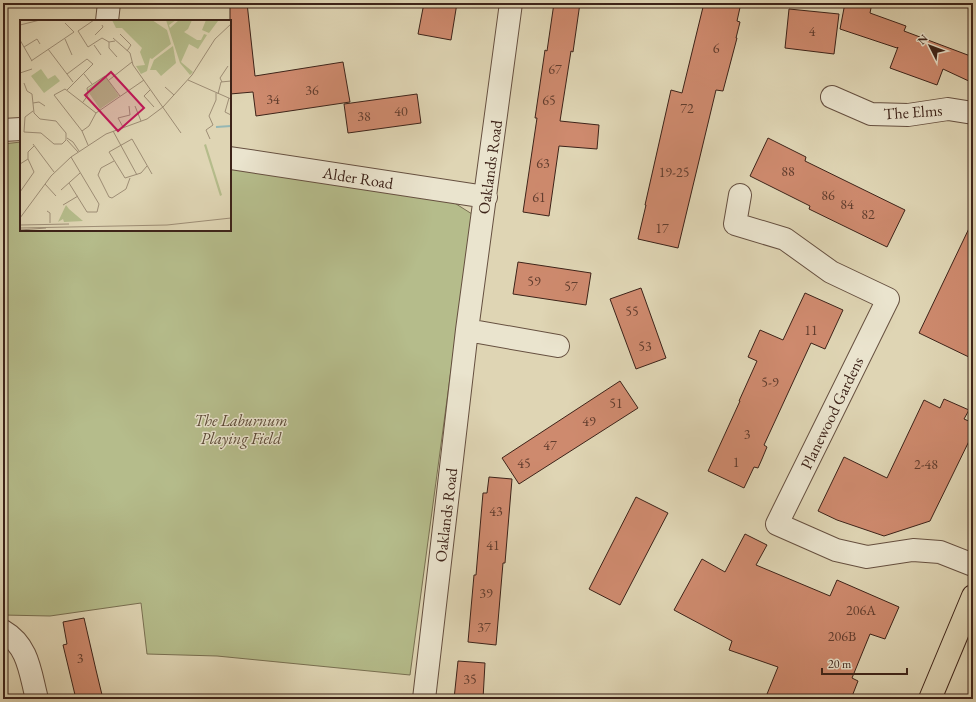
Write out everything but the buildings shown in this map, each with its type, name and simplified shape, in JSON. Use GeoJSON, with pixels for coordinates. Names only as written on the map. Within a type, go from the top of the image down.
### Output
{"type":"FeatureCollection","features":[{"type":"Feature","properties":{"kind":"main road"},"geometry":{"type":"LineString","coordinates":[[930,699],[973,596]]}},
{"type":"Feature","properties":{"kind":"street"},"geometry":{"type":"LineString","coordinates":[[107,20],[109,3]]}},
{"type":"Feature","properties":{"kind":"street","name":"Oaklands Road"},"geometry":{"type":"LineString","coordinates":[[424,699],[467,330],[511,3]]}},
{"type":"Feature","properties":{"kind":"street","name":"The Elms"},"geometry":{"type":"LineString","coordinates":[[832,97],[871,114],[908,115],[948,109],[973,113]]}},
{"type":"Feature","properties":{"kind":"street"},"geometry":{"type":"LineString","coordinates":[[3,130],[20,128]]}},
{"type":"Feature","properties":{"kind":"street","name":"Alder Road"},"geometry":{"type":"LineString","coordinates":[[231,158],[486,197]]}},
{"type":"Feature","properties":{"kind":"street","name":"Planewood Gardens"},"geometry":{"type":"LineString","coordinates":[[740,195],[735,224],[785,239],[831,272],[888,299],[777,524],[836,550],[844,552],[866,556],[913,550],[940,552],[973,565]]}},
{"type":"Feature","properties":{"kind":"street"},"geometry":{"type":"LineString","coordinates":[[467,330],[558,346]]}},
{"type":"Feature","properties":{"kind":"street"},"geometry":{"type":"LineString","coordinates":[[3,631],[18,642],[26,654],[37,699]]}},
{"type":"Feature","properties":{"kind":"green space","name":"The Laburnum Playing Field"},"geometry":{"type":"Polygon","coordinates":[[[20,142],[20,231],[231,231],[231,168],[453,202],[472,214],[410,675],[217,656],[147,654],[141,603],[50,616],[3,615],[3,144],[20,142]]]}}]}
